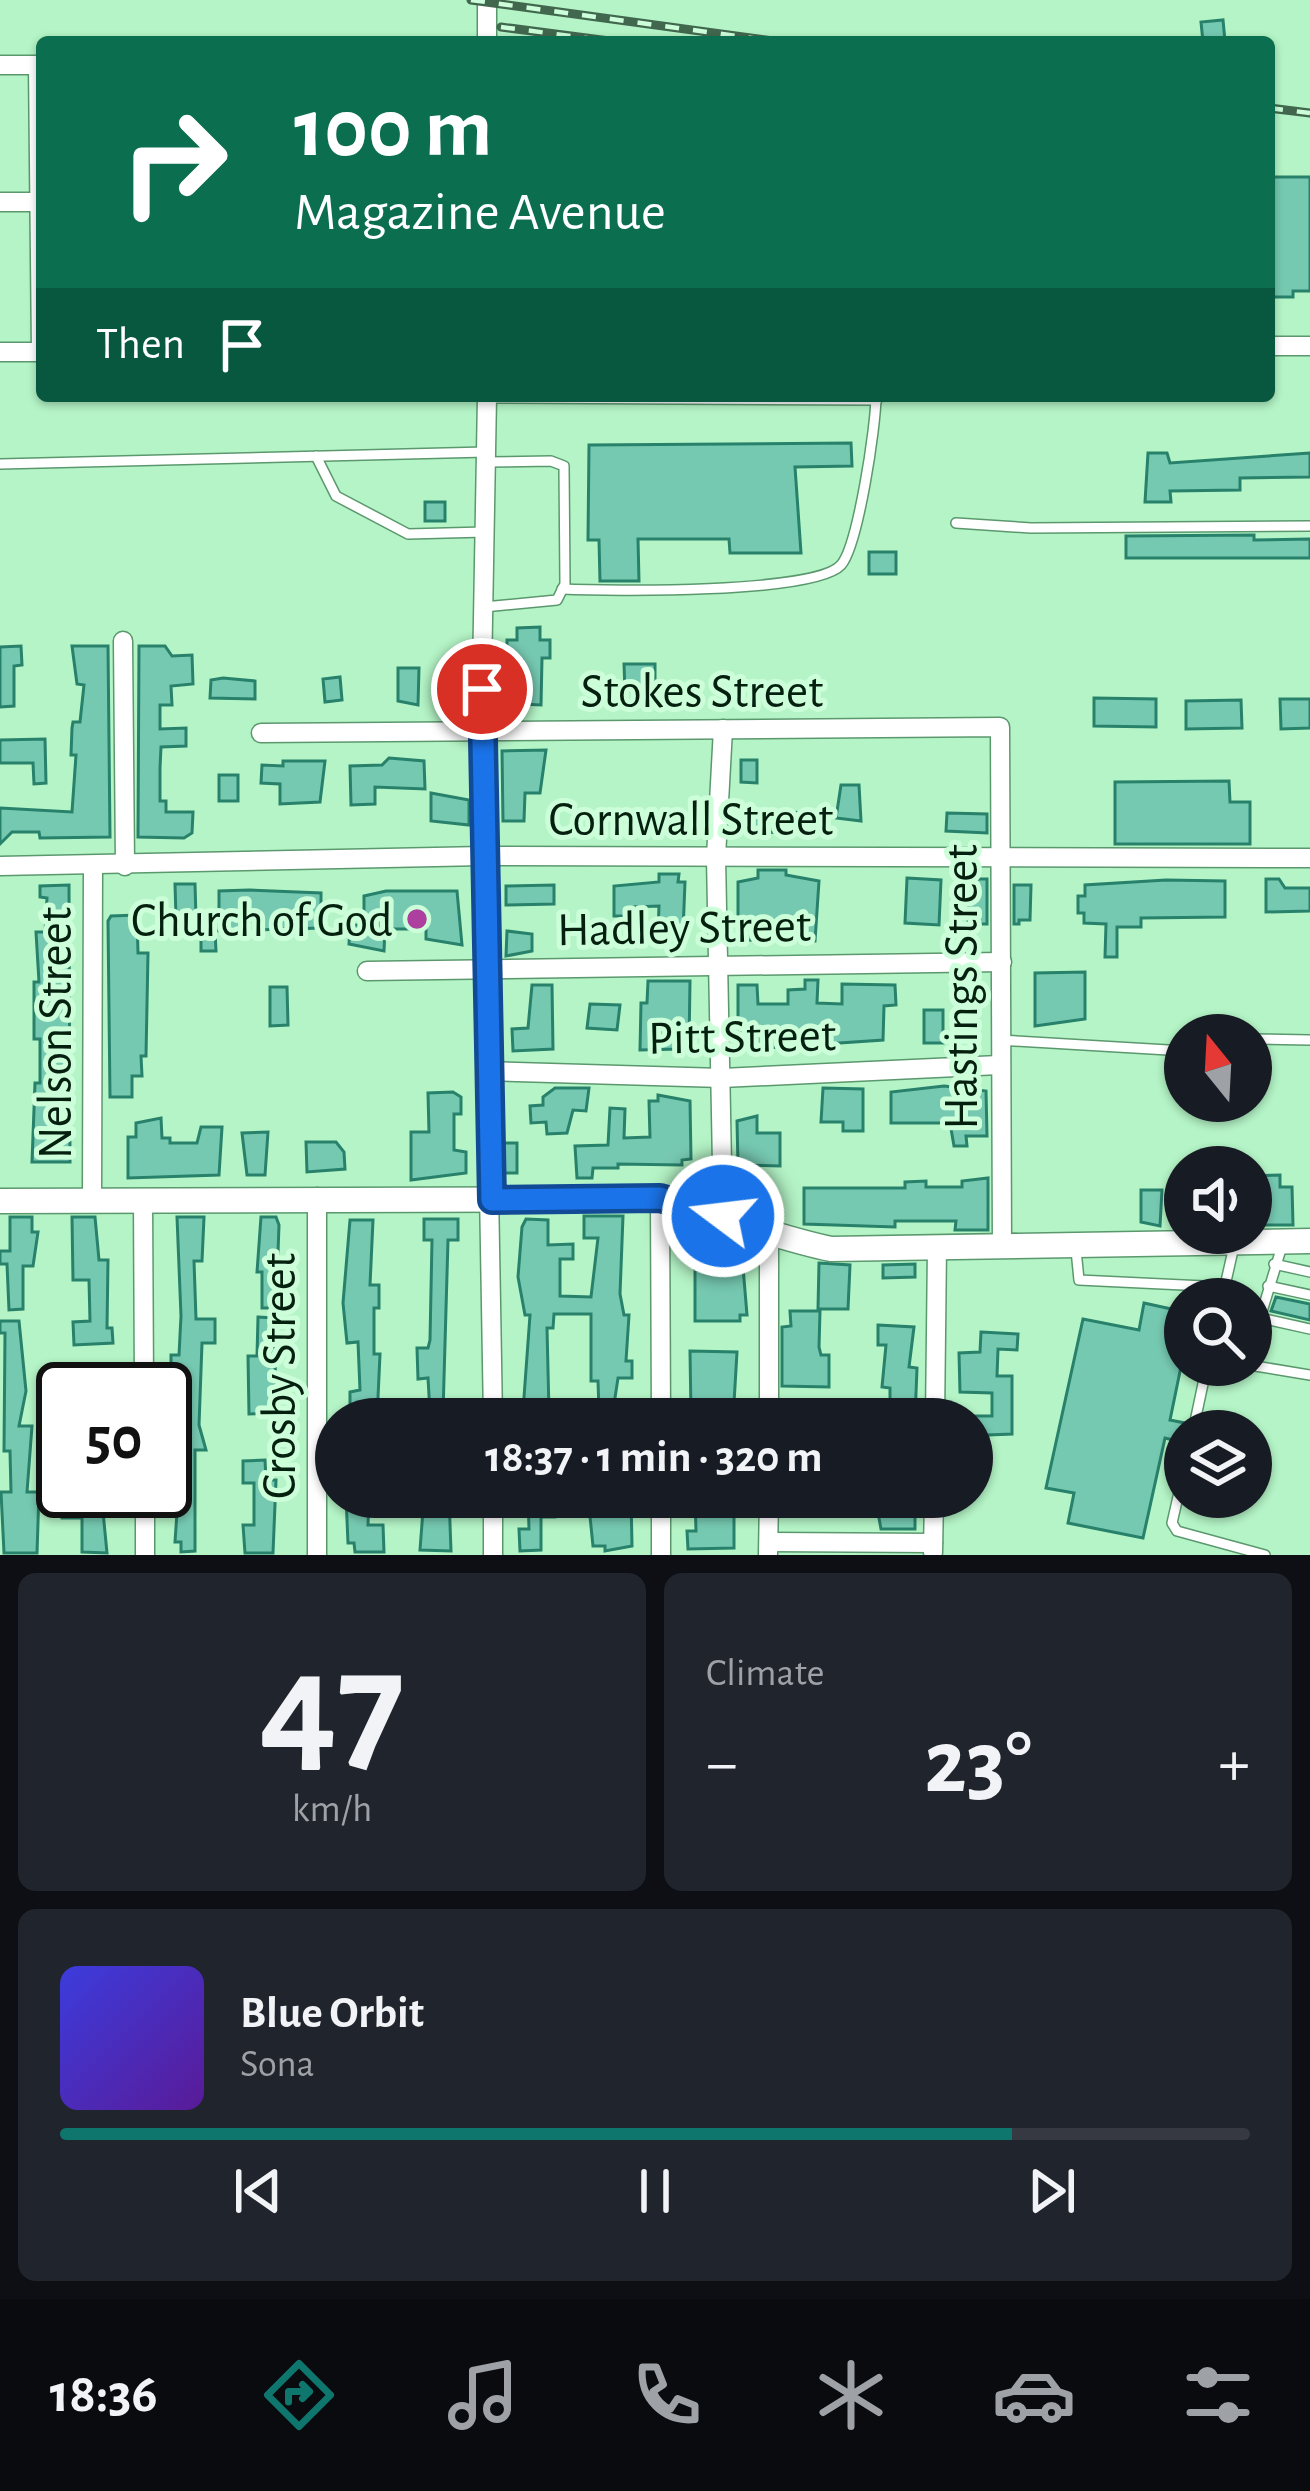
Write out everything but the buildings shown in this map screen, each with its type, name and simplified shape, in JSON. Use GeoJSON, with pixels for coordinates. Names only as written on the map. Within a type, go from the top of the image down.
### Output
{"type":"FeatureCollection","features":[{"type":"Feature","properties":{"kind":"main road"},"geometry":{"type":"LineString","coordinates":[[0,1201],[660,1198],[723,1216],[769,1236],[831,1249],[1164,1243]]}},
{"type":"Feature","properties":{"kind":"main road"},"geometry":{"type":"LineString","coordinates":[[1272,1251],[1310,1241]]}},
{"type":"Feature","properties":{"kind":"street"},"geometry":{"type":"LineString","coordinates":[[487,0],[487,36]]}},
{"type":"Feature","properties":{"kind":"street"},"geometry":{"type":"LineString","coordinates":[[0,65],[36,65]]}},
{"type":"Feature","properties":{"kind":"street"},"geometry":{"type":"LineString","coordinates":[[0,202],[36,202]]}},
{"type":"Feature","properties":{"kind":"street"},"geometry":{"type":"LineString","coordinates":[[1275,346],[1310,346]]}},
{"type":"Feature","properties":{"kind":"street"},"geometry":{"type":"LineString","coordinates":[[0,352],[36,352]]}},
{"type":"Feature","properties":{"kind":"street"},"geometry":{"type":"LineString","coordinates":[[487,402],[481,730],[493,1398]]}},
{"type":"Feature","properties":{"kind":"street"},"geometry":{"type":"LineString","coordinates":[[123,641],[125,866]]}},
{"type":"Feature","properties":{"kind":"street","name":"Stokes Street"},"geometry":{"type":"LineString","coordinates":[[261,733],[1000,727]]}},
{"type":"Feature","properties":{"kind":"street","name":"Hastings Street"},"geometry":{"type":"LineString","coordinates":[[1000,727],[1002,1245]]}},
{"type":"Feature","properties":{"kind":"street"},"geometry":{"type":"LineString","coordinates":[[723,729],[716,857],[722,962],[723,1216]]}},
{"type":"Feature","properties":{"kind":"street","name":"Cornwall Street"},"geometry":{"type":"LineString","coordinates":[[0,866],[483,856],[1310,858]]}},
{"type":"Feature","properties":{"kind":"street","name":"Nelson Street"},"geometry":{"type":"LineString","coordinates":[[92,1200],[93,867]]}},
{"type":"Feature","properties":{"kind":"street","name":"Hadley Street"},"geometry":{"type":"LineString","coordinates":[[367,971],[722,962],[1002,962]]}},
{"type":"Feature","properties":{"kind":"street","name":"Pitt Street"},"geometry":{"type":"LineString","coordinates":[[486,1071],[722,1078],[999,1065]]}},
{"type":"Feature","properties":{"kind":"street","name":"Crosby Street"},"geometry":{"type":"LineString","coordinates":[[317,1197],[317,1555]]}},
{"type":"Feature","properties":{"kind":"street"},"geometry":{"type":"LineString","coordinates":[[660,1198],[661,1398]]}},
{"type":"Feature","properties":{"kind":"street"},"geometry":{"type":"LineString","coordinates":[[143,1199],[144,1362]]}},
{"type":"Feature","properties":{"kind":"street"},"geometry":{"type":"LineString","coordinates":[[769,1236],[769,1398]]}},
{"type":"Feature","properties":{"kind":"street"},"geometry":{"type":"LineString","coordinates":[[935,1398],[937,1247]]}},
{"type":"Feature","properties":{"kind":"street"},"geometry":{"type":"LineString","coordinates":[[145,1518],[145,1555]]}},
{"type":"Feature","properties":{"kind":"street"},"geometry":{"type":"LineString","coordinates":[[493,1518],[493,1555]]}},
{"type":"Feature","properties":{"kind":"street"},"geometry":{"type":"LineString","coordinates":[[661,1518],[662,1555]]}},
{"type":"Feature","properties":{"kind":"street"},"geometry":{"type":"LineString","coordinates":[[769,1548],[933,1549],[934,1518]]}},
{"type":"Feature","properties":{"kind":"lane"},"geometry":{"type":"LineString","coordinates":[[562,589],[670,594],[700,585],[799,583],[838,570],[854,544],[876,402]]}},
{"type":"Feature","properties":{"kind":"lane"},"geometry":{"type":"LineString","coordinates":[[316,456],[336,496],[408,534],[485,532]]}},
{"type":"Feature","properties":{"kind":"lane"},"geometry":{"type":"LineString","coordinates":[[0,464],[316,456],[486,457],[564,466],[562,589],[557,600],[484,607]]}},
{"type":"Feature","properties":{"kind":"lane"},"geometry":{"type":"LineString","coordinates":[[956,523],[1031,528],[1310,526]]}},
{"type":"Feature","properties":{"kind":"lane"},"geometry":{"type":"LineString","coordinates":[[1272,1039],[1310,1040]]}},
{"type":"Feature","properties":{"kind":"lane"},"geometry":{"type":"LineString","coordinates":[[999,1040],[1164,1050]]}},
{"type":"Feature","properties":{"kind":"lane"},"geometry":{"type":"LineString","coordinates":[[1077,1244],[1074,1273],[1079,1280],[1164,1288]]}},
{"type":"Feature","properties":{"kind":"lane"},"geometry":{"type":"LineString","coordinates":[[1271,1278],[1279,1253],[1310,1272]]}},
{"type":"Feature","properties":{"kind":"lane"},"geometry":{"type":"LineString","coordinates":[[1272,1288],[1288,1295],[1310,1295]]}},
{"type":"Feature","properties":{"kind":"lane"},"geometry":{"type":"LineString","coordinates":[[1272,1319],[1310,1329]]}},
{"type":"Feature","properties":{"kind":"lane"},"geometry":{"type":"LineString","coordinates":[[1272,1369],[1310,1375]]}},
{"type":"Feature","properties":{"kind":"lane"},"geometry":{"type":"LineString","coordinates":[[1173,1518],[1177,1531],[1264,1555]]}},
{"type":"Feature","properties":{"kind":"railway"},"geometry":{"type":"LineString","coordinates":[[471,0],[737,36]]}},
{"type":"Feature","properties":{"kind":"railway"},"geometry":{"type":"LineString","coordinates":[[501,27],[571,36]]}},
{"type":"Feature","properties":{"kind":"railway"},"geometry":{"type":"LineString","coordinates":[[1275,109],[1310,113]]}},
{"type":"Feature","properties":{"kind":"place","name":"Church of God"},"geometry":{"type":"Point","coordinates":[417,919]}},
{"type":"Feature","properties":{"kind":"route"},"geometry":{"type":"LineString","coordinates":[[482,689],[492,1200],[660,1198],[723,1216]]}}]}
